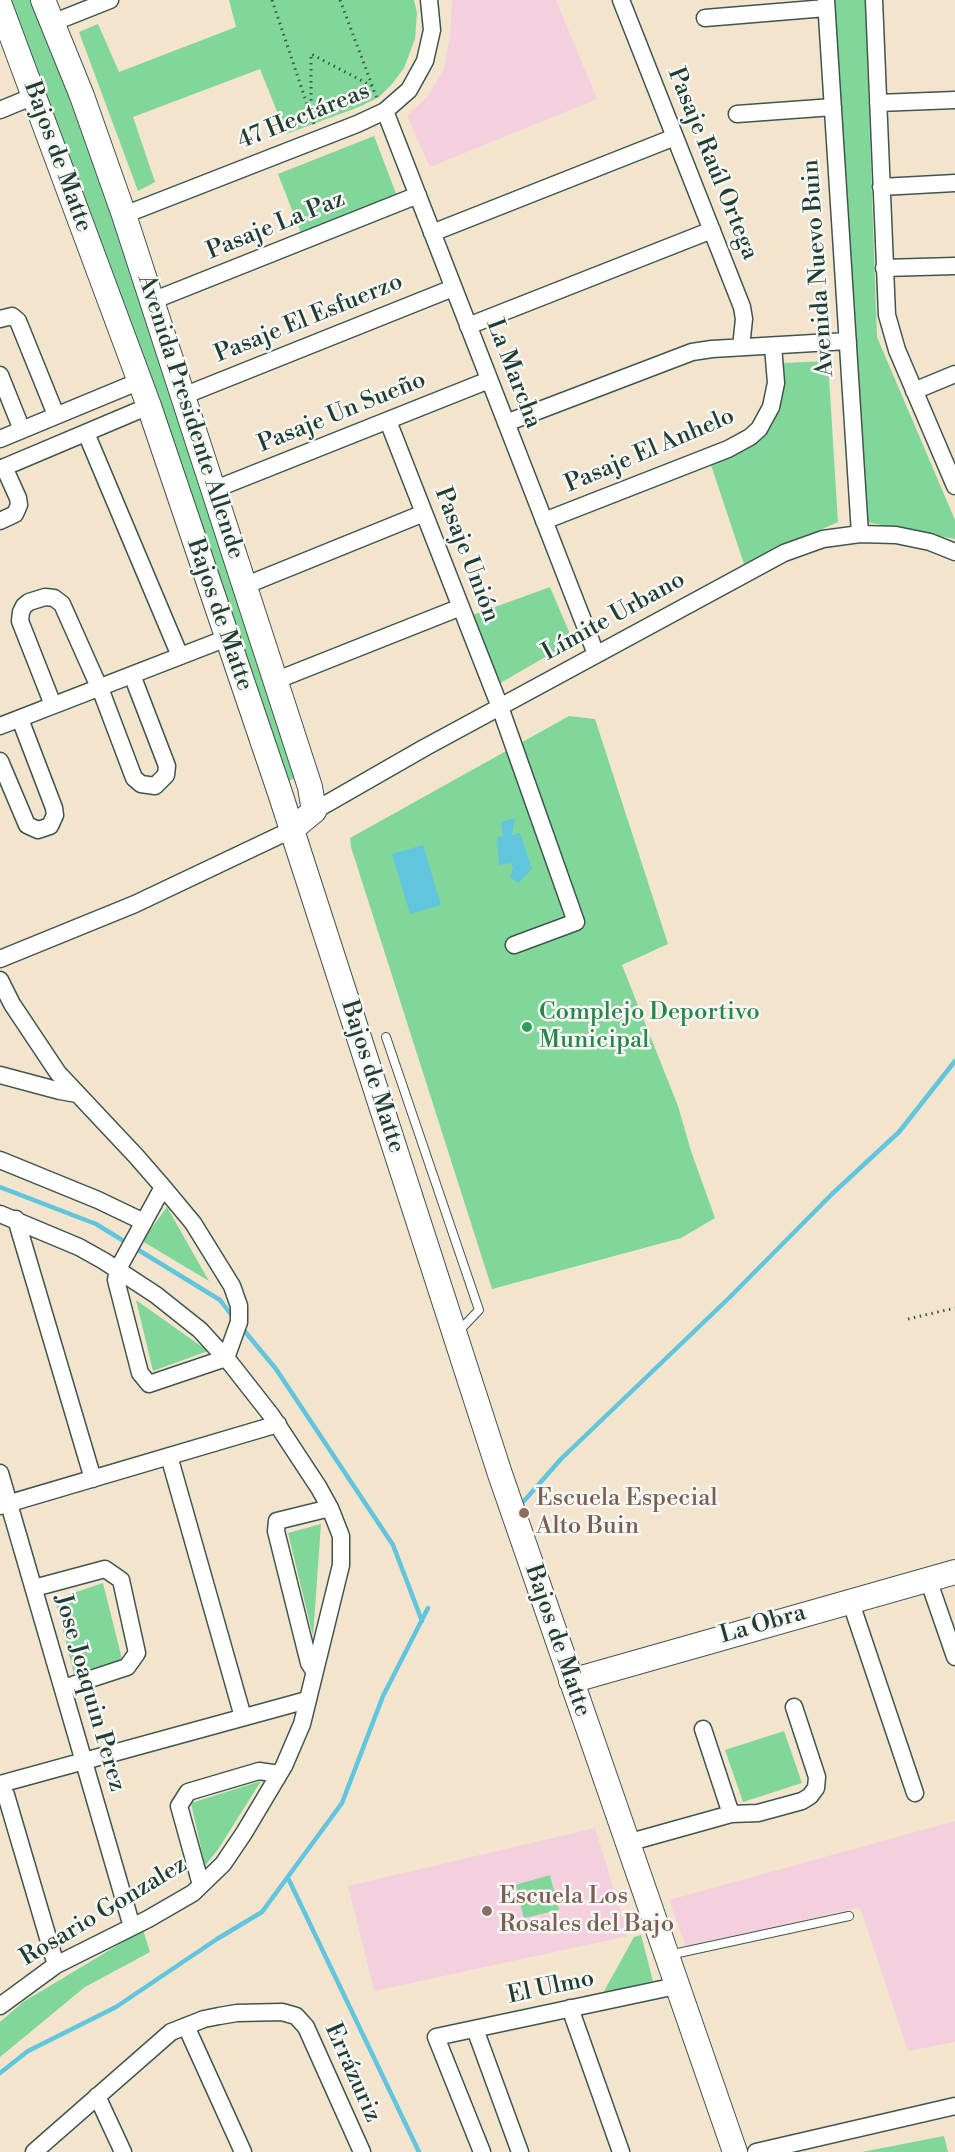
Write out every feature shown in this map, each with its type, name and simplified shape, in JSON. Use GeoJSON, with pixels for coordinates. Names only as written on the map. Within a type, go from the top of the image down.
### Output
{"type":"FeatureCollection","features":[{"type":"Feature","properties":{"kind":"main road","name":"Avenida Presidente Allende"},"geometry":{"type":"LineString","coordinates":[[43,0],[82,96],[124,214],[276,680],[312,795],[314,811]]}},
{"type":"Feature","properties":{"kind":"main road","name":"Bajos de Matte"},"geometry":{"type":"LineString","coordinates":[[0,5],[140,381],[291,830],[507,1494],[735,2152]]}},
{"type":"Feature","properties":{"kind":"main road"},"geometry":{"type":"LineString","coordinates":[[291,830],[314,811]]}},
{"type":"Feature","properties":{"kind":"main road","name":"La Obra"},"geometry":{"type":"LineString","coordinates":[[571,1681],[955,1572]]}},
{"type":"Feature","properties":{"kind":"street"},"geometry":{"type":"LineString","coordinates":[[52,23],[110,0]]}},
{"type":"Feature","properties":{"kind":"street","name":"47 Hectáreas"},"geometry":{"type":"LineString","coordinates":[[124,214],[357,124],[381,105],[409,90],[425,61],[432,30],[429,0]]}},
{"type":"Feature","properties":{"kind":"street","name":"Pasaje Raúl Ortega"},"geometry":{"type":"LineString","coordinates":[[621,0],[742,307],[744,320],[741,347]]}},
{"type":"Feature","properties":{"kind":"street"},"geometry":{"type":"LineString","coordinates":[[874,0],[884,268],[889,328],[914,391],[954,478]]}},
{"type":"Feature","properties":{"kind":"street"},"geometry":{"type":"LineString","coordinates":[[705,18],[826,4]]}},
{"type":"Feature","properties":{"kind":"street","name":"Avenida Nuevo Buin"},"geometry":{"type":"LineString","coordinates":[[826,4],[860,534]]}},
{"type":"Feature","properties":{"kind":"street"},"geometry":{"type":"LineString","coordinates":[[0,110],[34,96]]}},
{"type":"Feature","properties":{"kind":"street"},"geometry":{"type":"LineString","coordinates":[[878,103],[955,100]]}},
{"type":"Feature","properties":{"kind":"street","name":"La Marcha"},"geometry":{"type":"LineString","coordinates":[[381,105],[596,654]]}},
{"type":"Feature","properties":{"kind":"street"},"geometry":{"type":"LineString","coordinates":[[737,114],[833,107]]}},
{"type":"Feature","properties":{"kind":"street"},"geometry":{"type":"LineString","coordinates":[[432,232],[675,137]]}},
{"type":"Feature","properties":{"kind":"street"},"geometry":{"type":"LineString","coordinates":[[881,187],[955,183]]}},
{"type":"Feature","properties":{"kind":"street","name":"Pasaje La Paz"},"geometry":{"type":"LineString","coordinates":[[152,301],[417,195]]}},
{"type":"Feature","properties":{"kind":"street"},"geometry":{"type":"LineString","coordinates":[[468,326],[712,230]]}},
{"type":"Feature","properties":{"kind":"street"},"geometry":{"type":"LineString","coordinates":[[884,268],[955,266]]}},
{"type":"Feature","properties":{"kind":"street","name":"Pasaje El Esfuerzo"},"geometry":{"type":"LineString","coordinates":[[183,396],[453,288]]}},
{"type":"Feature","properties":{"kind":"street"},"geometry":{"type":"LineString","coordinates":[[0,319],[12,316],[18,321],[56,416]]}},
{"type":"Feature","properties":{"kind":"street"},"geometry":{"type":"LineString","coordinates":[[506,423],[682,354],[702,350],[848,341]]}},
{"type":"Feature","properties":{"kind":"street","name":"Pasaje El Anhelo"},"geometry":{"type":"LineString","coordinates":[[544,521],[728,449],[750,437],[759,429],[771,407],[776,383],[774,346]]}},
{"type":"Feature","properties":{"kind":"street"},"geometry":{"type":"LineString","coordinates":[[914,391],[955,374]]}},
{"type":"Feature","properties":{"kind":"street"},"geometry":{"type":"LineString","coordinates":[[0,375],[22,430]]}},
{"type":"Feature","properties":{"kind":"street","name":"Pasaje Un Sueño"},"geometry":{"type":"LineString","coordinates":[[213,490],[489,380]]}},
{"type":"Feature","properties":{"kind":"street"},"geometry":{"type":"LineString","coordinates":[[0,439],[140,381]]}},
{"type":"Feature","properties":{"kind":"street"},"geometry":{"type":"LineString","coordinates":[[0,521],[15,514],[19,505],[18,498],[2,468],[148,406]]}},
{"type":"Feature","properties":{"kind":"street","name":"Pasaje Unión"},"geometry":{"type":"LineString","coordinates":[[388,421],[500,707],[576,922],[514,945]]}},
{"type":"Feature","properties":{"kind":"street"},"geometry":{"type":"LineString","coordinates":[[86,433],[180,656]]}},
{"type":"Feature","properties":{"kind":"street"},"geometry":{"type":"LineString","coordinates":[[244,586],[424,513]]}},
{"type":"Feature","properties":{"kind":"street","name":"Límite Urbano"},"geometry":{"type":"LineString","coordinates":[[314,811],[596,654],[784,553],[824,539],[860,534],[896,535],[930,542],[955,552]]}},
{"type":"Feature","properties":{"kind":"street"},"geometry":{"type":"LineString","coordinates":[[53,705],[20,621],[24,606],[41,598],[50,597],[62,604],[99,688],[134,778],[141,784],[155,786],[166,776],[167,766],[132,675]]}},
{"type":"Feature","properties":{"kind":"street"},"geometry":{"type":"LineString","coordinates":[[276,680],[461,607]]}},
{"type":"Feature","properties":{"kind":"street"},"geometry":{"type":"LineString","coordinates":[[0,726],[227,638]]}},
{"type":"Feature","properties":{"kind":"street"},"geometry":{"type":"LineString","coordinates":[[0,761],[27,825],[38,830],[50,826],[55,815],[54,808],[20,719]]}},
{"type":"Feature","properties":{"kind":"street"},"geometry":{"type":"LineString","coordinates":[[0,959],[135,904],[291,830]]}},
{"type":"Feature","properties":{"kind":"street"},"geometry":{"type":"LineString","coordinates":[[0,980],[12,1004],[57,1073],[136,1156],[163,1187],[193,1223],[232,1286],[239,1306],[238,1326],[226,1358],[149,1384],[140,1373],[116,1280],[118,1269],[163,1187]]}},
{"type":"Feature","properties":{"kind":"street"},"geometry":{"type":"LineString","coordinates":[[0,1075],[77,1094]]}},
{"type":"Feature","properties":{"kind":"street"},"geometry":{"type":"LineString","coordinates":[[0,1160],[98,1200],[144,1222]]}},
{"type":"Feature","properties":{"kind":"street"},"geometry":{"type":"LineString","coordinates":[[8,1216],[93,1479]]}},
{"type":"Feature","properties":{"kind":"street","name":"Rosario Gonzalez"},"geometry":{"type":"LineString","coordinates":[[0,2006],[56,1965],[193,1893],[223,1864],[279,1774],[302,1724],[341,1565],[341,1536],[330,1508],[278,1424],[226,1358],[183,1315],[118,1269],[79,1247],[8,1216]]}},
{"type":"Feature","properties":{"kind":"street"},"geometry":{"type":"LineString","coordinates":[[4,1504],[278,1424]]}},
{"type":"Feature","properties":{"kind":"street"},"geometry":{"type":"LineString","coordinates":[[169,1456],[243,1717]]}},
{"type":"Feature","properties":{"kind":"street","name":"Jose Joaquin Perez"},"geometry":{"type":"LineString","coordinates":[[0,1473],[4,1504],[33,1588],[132,1927]]}},
{"type":"Feature","properties":{"kind":"street"},"geometry":{"type":"LineString","coordinates":[[314,1671],[309,1663],[276,1531],[277,1521],[330,1508]]}},
{"type":"Feature","properties":{"kind":"street"},"geometry":{"type":"LineString","coordinates":[[33,1588],[105,1569],[121,1580],[137,1653],[127,1667],[63,1688]]}},
{"type":"Feature","properties":{"kind":"street"},"geometry":{"type":"LineString","coordinates":[[928,1579],[955,1657]]}},
{"type":"Feature","properties":{"kind":"street"},"geometry":{"type":"LineString","coordinates":[[850,1600],[915,1793]]}},
{"type":"Feature","properties":{"kind":"street"},"geometry":{"type":"LineString","coordinates":[[56,1965],[6,1795],[0,1785],[307,1700]]}},
{"type":"Feature","properties":{"kind":"street"},"geometry":{"type":"LineString","coordinates":[[627,1843],[731,1814],[758,1813],[802,1801],[814,1792],[817,1782],[816,1772],[794,1707]]}},
{"type":"Feature","properties":{"kind":"street"},"geometry":{"type":"LineString","coordinates":[[703,1729],[731,1814]]}},
{"type":"Feature","properties":{"kind":"street"},"geometry":{"type":"LineString","coordinates":[[201,1885],[179,1806],[188,1792],[260,1771],[279,1774]]}},
{"type":"Feature","properties":{"kind":"street","name":"El Ulmo"},"geometry":{"type":"LineString","coordinates":[[482,2152],[436,2037],[676,1986]]}},
{"type":"Feature","properties":{"kind":"street"},"geometry":{"type":"LineString","coordinates":[[570,2008],[621,2152]]}},
{"type":"Feature","properties":{"kind":"street","name":"Errázuriz"},"geometry":{"type":"LineString","coordinates":[[186,2025],[237,2013],[282,2012],[296,2016],[306,2027],[362,2152]]}},
{"type":"Feature","properties":{"kind":"street"},"geometry":{"type":"LineString","coordinates":[[34,2152],[160,2040],[186,2025],[243,2152]]}},
{"type":"Feature","properties":{"kind":"street"},"geometry":{"type":"LineString","coordinates":[[475,2029],[520,2152]]}},
{"type":"Feature","properties":{"kind":"street"},"geometry":{"type":"LineString","coordinates":[[96,2096],[123,2152]]}},
{"type":"Feature","properties":{"kind":"street"},"geometry":{"type":"LineString","coordinates":[[756,2152],[955,2106]]}},
{"type":"Feature","properties":{"kind":"lane"},"geometry":{"type":"LineString","coordinates":[[386,1037],[479,1310],[455,1335]]}},
{"type":"Feature","properties":{"kind":"lane"},"geometry":{"type":"LineString","coordinates":[[666,1956],[849,1916]]}},
{"type":"Feature","properties":{"kind":"path"},"geometry":{"type":"LineString","coordinates":[[272,0],[315,126]]}},
{"type":"Feature","properties":{"kind":"path"},"geometry":{"type":"LineString","coordinates":[[340,0],[381,105]]}},
{"type":"Feature","properties":{"kind":"path"},"geometry":{"type":"LineString","coordinates":[[311,115],[311,54],[372,86]]}},
{"type":"Feature","properties":{"kind":"path"},"geometry":{"type":"LineString","coordinates":[[908,1319],[955,1308]]}},
{"type":"Feature","properties":{"kind":"shaded area"},"geometry":{"type":"Polygon","coordinates":[[[452,0],[556,0],[597,99],[430,167],[407,116],[429,95],[444,68],[450,36],[452,0]]]}},
{"type":"Feature","properties":{"kind":"shaded area"},"geometry":{"type":"Polygon","coordinates":[[[955,1821],[955,2042],[908,2051],[860,1907],[686,1947],[669,1900],[955,1821]]]}},
{"type":"Feature","properties":{"kind":"shaded area","name":"Escuela Los Rosales del Bajo"},"geometry":{"type":"Polygon","coordinates":[[[595,1828],[628,1936],[374,1991],[348,1886],[595,1828]]]}},
{"type":"Feature","properties":{"kind":"green space"},"geometry":{"type":"Polygon","coordinates":[[[6,0],[37,0],[63,66],[300,776],[284,783],[6,0]]]}},
{"type":"Feature","properties":{"kind":"green space"},"geometry":{"type":"Polygon","coordinates":[[[229,0],[414,0],[417,13],[415,39],[404,68],[379,97],[359,107],[286,134],[260,69],[133,117],[155,182],[138,191],[79,32],[98,24],[119,72],[236,27],[229,0]]]}},
{"type":"Feature","properties":{"kind":"green space"},"geometry":{"type":"Polygon","coordinates":[[[835,0],[865,0],[877,337],[955,520],[955,539],[866,522],[835,0]]]}},
{"type":"Feature","properties":{"kind":"green space"},"geometry":{"type":"Polygon","coordinates":[[[374,136],[397,196],[301,233],[278,174],[374,136]]]}},
{"type":"Feature","properties":{"kind":"green space"},"geometry":{"type":"Polygon","coordinates":[[[828,361],[838,522],[744,564],[710,462],[753,444],[765,436],[780,402],[782,363],[828,361]]]}},
{"type":"Feature","properties":{"kind":"green space"},"geometry":{"type":"Polygon","coordinates":[[[550,587],[573,641],[497,685],[470,616],[550,587]]]}},
{"type":"Feature","properties":{"kind":"green space","name":"Complejo Deportivo Municipal"},"geometry":{"type":"Polygon","coordinates":[[[569,716],[595,719],[668,944],[622,965],[678,1106],[715,1218],[681,1238],[492,1289],[350,838],[569,716]]]}},
{"type":"Feature","properties":{"kind":"green space"},"geometry":{"type":"Polygon","coordinates":[[[167,1207],[209,1281],[142,1241],[167,1207]]]}},
{"type":"Feature","properties":{"kind":"green space"},"geometry":{"type":"Polygon","coordinates":[[[136,1300],[208,1351],[153,1371],[136,1300]]]}},
{"type":"Feature","properties":{"kind":"green space"},"geometry":{"type":"Polygon","coordinates":[[[321,1524],[313,1636],[288,1533],[321,1524]]]}},
{"type":"Feature","properties":{"kind":"green space"},"geometry":{"type":"Polygon","coordinates":[[[103,1583],[122,1659],[74,1674],[55,1599],[103,1583]]]}},
{"type":"Feature","properties":{"kind":"green space"},"geometry":{"type":"Polygon","coordinates":[[[784,1731],[802,1783],[743,1802],[725,1750],[784,1731]]]}},
{"type":"Feature","properties":{"kind":"green space"},"geometry":{"type":"Polygon","coordinates":[[[261,1781],[219,1848],[205,1866],[191,1803],[261,1781]]]}},
{"type":"Feature","properties":{"kind":"green space"},"geometry":{"type":"Polygon","coordinates":[[[550,1875],[559,1910],[524,1918],[515,1885],[550,1875]]]}},
{"type":"Feature","properties":{"kind":"green space"},"geometry":{"type":"Polygon","coordinates":[[[143,1930],[150,1952],[85,1987],[0,2057],[0,2022],[23,2002],[143,1930]]]}},
{"type":"Feature","properties":{"kind":"green space"},"geometry":{"type":"Polygon","coordinates":[[[641,1935],[653,1981],[603,1993],[634,1937],[641,1935]]]}},
{"type":"Feature","properties":{"kind":"green space"},"geometry":{"type":"Polygon","coordinates":[[[944,2136],[948,2152],[862,2152],[944,2136]]]}},
{"type":"Feature","properties":{"kind":"water"},"geometry":{"type":"Polygon","coordinates":[[[515,818],[512,835],[520,833],[532,869],[518,883],[510,877],[513,868],[511,863],[499,865],[497,837],[503,836],[501,822],[515,818]]]}},
{"type":"Feature","properties":{"kind":"water"},"geometry":{"type":"Polygon","coordinates":[[[423,845],[441,905],[410,914],[392,854],[423,845]]]}},
{"type":"Feature","properties":{"kind":"waterway"},"geometry":{"type":"LineString","coordinates":[[524,1501],[561,1459],[730,1297],[832,1194],[899,1132],[955,1061]]}},
{"type":"Feature","properties":{"kind":"waterway"},"geometry":{"type":"LineString","coordinates":[[0,1187],[96,1224],[220,1300],[233,1317]]}},
{"type":"Feature","properties":{"kind":"waterway"},"geometry":{"type":"LineString","coordinates":[[242,1328],[276,1369],[393,1545],[422,1621]]}},
{"type":"Feature","properties":{"kind":"waterway"},"geometry":{"type":"LineString","coordinates":[[0,2073],[28,2051],[116,2007],[217,1939],[262,1912],[342,1803],[383,1696],[428,1608]]}},
{"type":"Feature","properties":{"kind":"waterway"},"geometry":{"type":"LineString","coordinates":[[288,1878],[419,2152]]}},
{"type":"Feature","properties":{"kind":"place","name":"Complejo Deportivo Municipal"},"geometry":{"type":"Point","coordinates":[527,1027]}},
{"type":"Feature","properties":{"kind":"place","name":"Escuela Especial Alto Buin"},"geometry":{"type":"Point","coordinates":[524,1513]}},
{"type":"Feature","properties":{"kind":"place","name":"Escuela Los Rosales del Bajo"},"geometry":{"type":"Point","coordinates":[487,1911]}}]}
